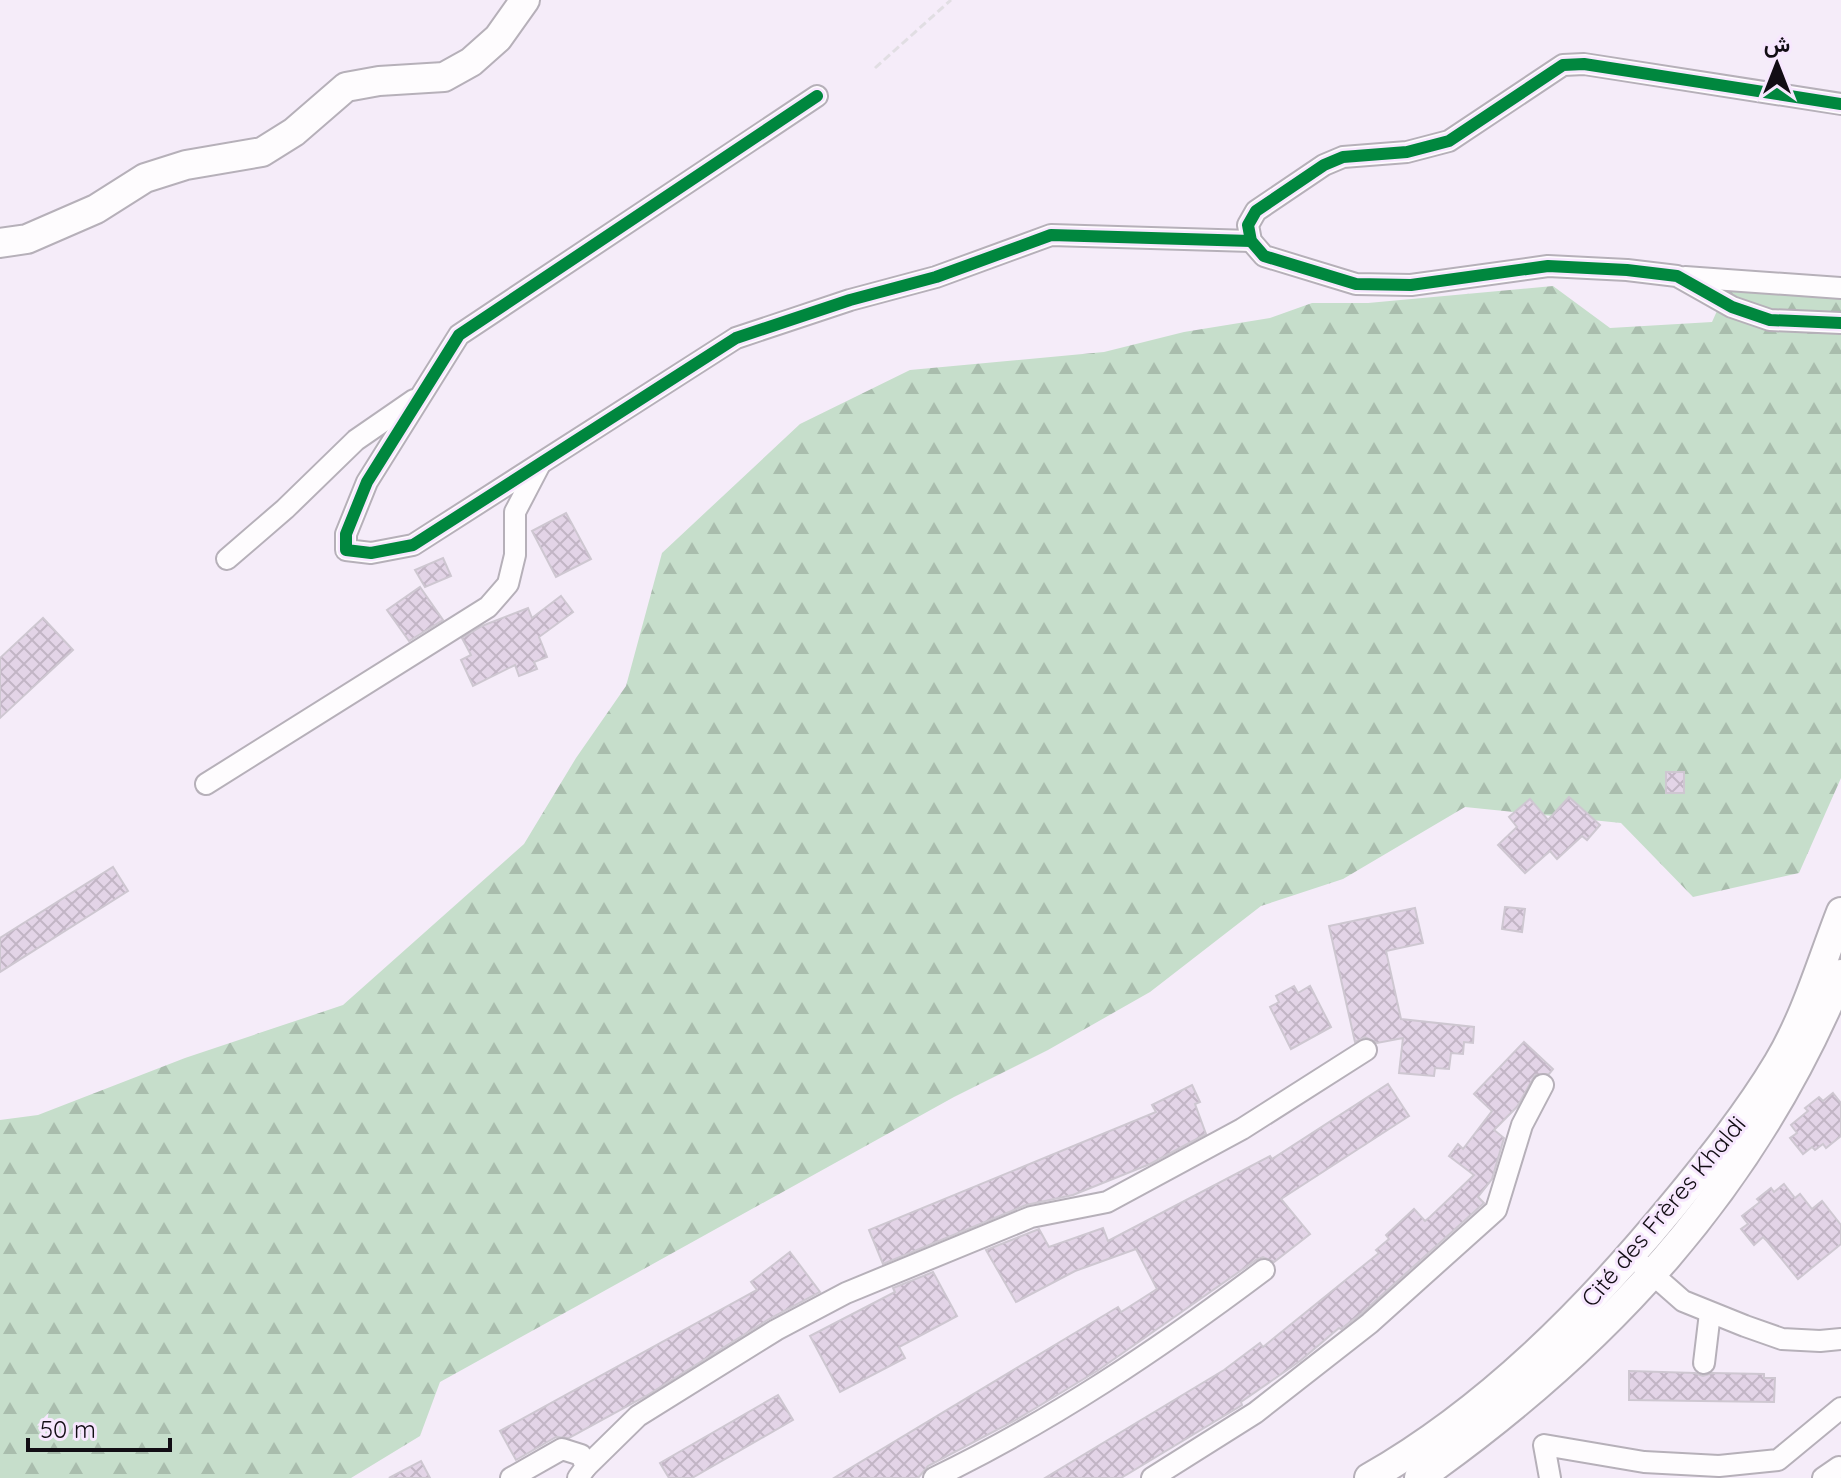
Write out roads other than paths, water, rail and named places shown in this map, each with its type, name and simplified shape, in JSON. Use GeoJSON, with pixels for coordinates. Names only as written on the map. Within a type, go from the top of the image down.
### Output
{"type":"FeatureCollection","features":[{"type":"Feature","properties":{"kind":"main road"},"geometry":{"type":"LineString","coordinates":[[0,243],[27,239],[96,209],[145,178],[186,165],[262,152],[294,132],[346,87],[379,81],[444,77],[471,62],[498,38],[525,0]]}},
{"type":"Feature","properties":{"kind":"main road","name":"Cité des Frères Khaldi"},"geometry":{"type":"LineString","coordinates":[[1419,1478],[1491,1427],[1541,1385],[1642,1265],[1778,1062],[1802,1019],[1841,912]]}},
{"type":"Feature","properties":{"kind":"main road","name":"Cité des Frères Khaldi"},"geometry":{"type":"LineString","coordinates":[[1369,1478],[1432,1438],[1489,1394],[1581,1310],[1642,1265],[1721,1192],[1799,1065],[1841,974]]}},
{"type":"Feature","properties":{"kind":"street"},"geometry":{"type":"LineString","coordinates":[[1841,104],[1584,64],[1563,65],[1449,141],[1407,152],[1343,157],[1324,165],[1256,211],[1248,225],[1251,241],[1264,256],[1356,284],[1411,285],[1548,266],[1841,288]]}},
{"type":"Feature","properties":{"kind":"street"},"geometry":{"type":"LineString","coordinates":[[817,96],[459,335],[367,482],[346,534],[346,550],[371,553],[413,545],[736,338],[850,300],[936,277],[1051,235],[1251,241]]}},
{"type":"Feature","properties":{"kind":"street"},"geometry":{"type":"LineString","coordinates":[[1677,276],[1732,307],[1770,320],[1841,323]]}},
{"type":"Feature","properties":{"kind":"street"},"geometry":{"type":"LineString","coordinates":[[227,559],[285,509],[356,440],[421,396]]}},
{"type":"Feature","properties":{"kind":"street"},"geometry":{"type":"LineString","coordinates":[[206,784],[488,607],[508,584],[515,555],[515,512],[541,463]]}},
{"type":"Feature","properties":{"kind":"street"},"geometry":{"type":"LineString","coordinates":[[582,1472],[638,1416],[776,1330],[846,1293],[1031,1217],[1107,1202],[1242,1129],[1366,1050]]}},
{"type":"Feature","properties":{"kind":"street"},"geometry":{"type":"LineString","coordinates":[[1152,1478],[1255,1413],[1347,1341],[1496,1210],[1522,1125],[1543,1085]]}},
{"type":"Feature","properties":{"kind":"street"},"geometry":{"type":"LineString","coordinates":[[1642,1265],[1683,1301],[1710,1313],[1782,1339],[1841,1339]]}},
{"type":"Feature","properties":{"kind":"street"},"geometry":{"type":"LineString","coordinates":[[934,1478],[993,1450],[1057,1413],[1186,1328],[1264,1270]]}},
{"type":"Feature","properties":{"kind":"street"},"geometry":{"type":"LineString","coordinates":[[1704,1363],[1710,1313]]}},
{"type":"Feature","properties":{"kind":"street"},"geometry":{"type":"LineString","coordinates":[[1550,1478],[1544,1445],[1644,1462],[1719,1466],[1778,1460],[1841,1408]]}},
{"type":"Feature","properties":{"kind":"street"},"geometry":{"type":"LineString","coordinates":[[511,1478],[562,1449],[581,1455],[582,1472]]}}]}
